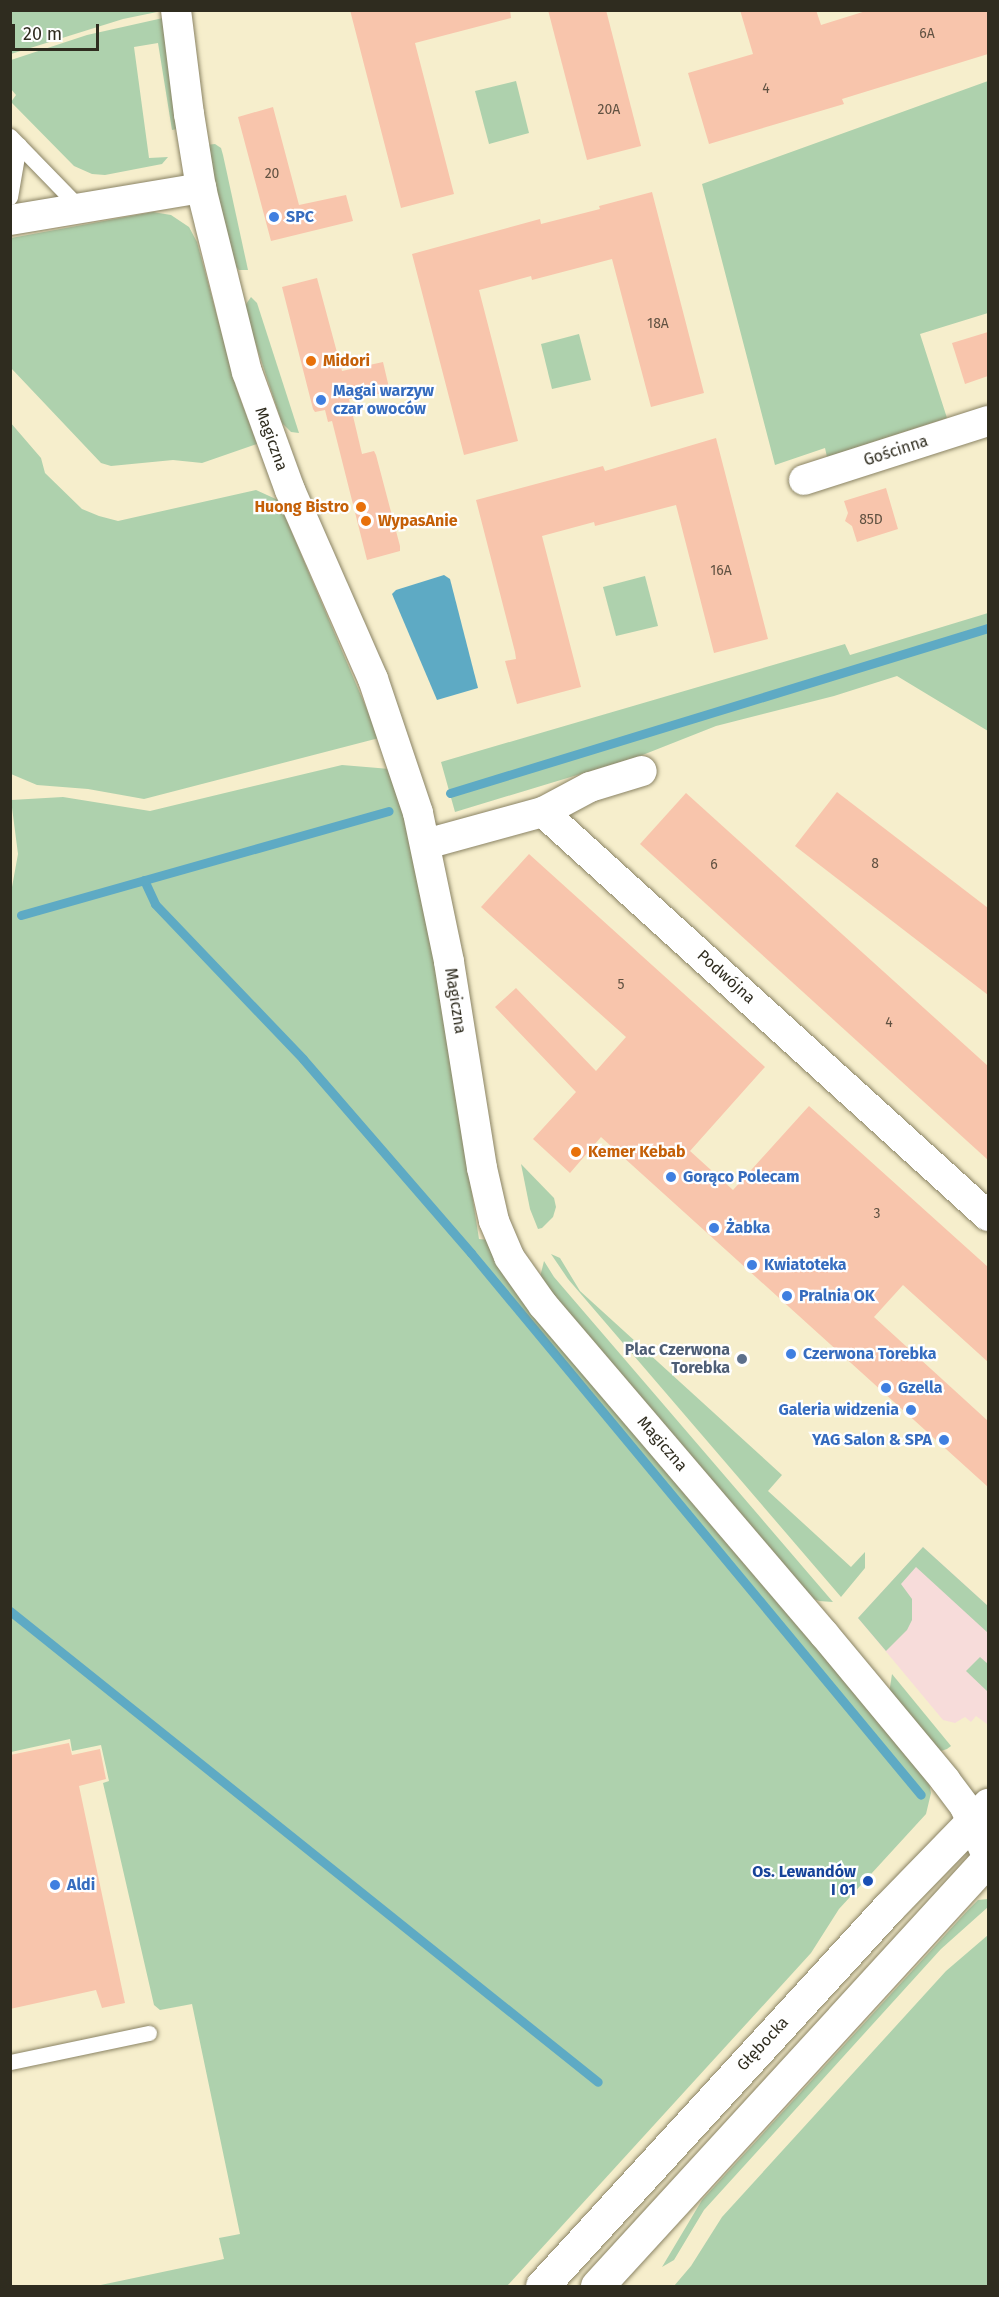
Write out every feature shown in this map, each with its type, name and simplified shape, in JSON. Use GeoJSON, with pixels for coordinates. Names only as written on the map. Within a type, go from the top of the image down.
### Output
{"type":"FeatureCollection","features":[{"type":"Feature","properties":{"kind":"street","name":"Magiczna"},"geometry":{"type":"LineString","coordinates":[[176,10],[201,188],[247,372],[290,490],[373,680],[398,750],[426,844],[449,962],[482,1168],[494,1221],[509,1257],[543,1305],[824,1634],[965,1806],[980,1813],[988,1859]]}},
{"type":"Feature","properties":{"kind":"street"},"geometry":{"type":"LineString","coordinates":[[10,220],[201,188]]}},
{"type":"Feature","properties":{"kind":"street","name":"Gościnna"},"geometry":{"type":"LineString","coordinates":[[804,480],[988,421]]}},
{"type":"Feature","properties":{"kind":"street"},"geometry":{"type":"LineString","coordinates":[[426,844],[543,812],[590,787],[642,771]]}},
{"type":"Feature","properties":{"kind":"street","name":"Podwójna"},"geometry":{"type":"LineString","coordinates":[[543,812],[988,1216]]}},
{"type":"Feature","properties":{"kind":"street","name":"Głębocka"},"geometry":{"type":"LineString","coordinates":[[542,2286],[888,1908],[980,1813]]}},
{"type":"Feature","properties":{"kind":"street"},"geometry":{"type":"LineString","coordinates":[[597,2286],[988,1859]]}},
{"type":"Feature","properties":{"kind":"lane"},"geometry":{"type":"LineString","coordinates":[[10,197],[15,140]]}},
{"type":"Feature","properties":{"kind":"lane"},"geometry":{"type":"LineString","coordinates":[[15,140],[80,208]]}},
{"type":"Feature","properties":{"kind":"lane"},"geometry":{"type":"LineString","coordinates":[[10,2062],[149,2033]]}},
{"type":"Feature","properties":{"kind":"shaded area"},"geometry":{"type":"Polygon","coordinates":[[[923,1547],[988,1606],[987,1724],[976,1716],[971,1722],[965,1717],[955,1723],[943,1720],[858,1618],[923,1547]]]}},
{"type":"Feature","properties":{"kind":"green space"},"geometry":{"type":"Polygon","coordinates":[[[162,10],[123,19],[11,54],[10,11],[162,10]]]}},
{"type":"Feature","properties":{"kind":"green space"},"geometry":{"type":"Polygon","coordinates":[[[163,18],[177,129],[172,130],[158,43],[134,47],[149,158],[168,157],[162,164],[105,175],[92,174],[74,166],[11,102],[16,95],[11,89],[11,60],[87,35],[163,18]]]}},
{"type":"Feature","properties":{"kind":"green space"},"geometry":{"type":"Polygon","coordinates":[[[516,81],[529,133],[489,144],[475,91],[516,81]]]}},
{"type":"Feature","properties":{"kind":"green space"},"geometry":{"type":"Polygon","coordinates":[[[988,81],[988,313],[920,334],[947,418],[827,457],[825,448],[775,465],[702,184],[988,81]]]}},
{"type":"Feature","properties":{"kind":"green space"},"geometry":{"type":"Polygon","coordinates":[[[215,144],[221,148],[223,155],[248,270],[239,270],[233,264],[206,145],[215,144]]]}},
{"type":"Feature","properties":{"kind":"green space"},"geometry":{"type":"Polygon","coordinates":[[[153,212],[171,215],[189,227],[197,242],[237,390],[257,444],[202,463],[173,460],[111,466],[101,463],[11,368],[11,238],[153,212]]]}},
{"type":"Feature","properties":{"kind":"green space"},"geometry":{"type":"Polygon","coordinates":[[[251,297],[257,303],[299,433],[291,432],[282,423],[245,312],[244,307],[251,297]]]}},
{"type":"Feature","properties":{"kind":"green space"},"geometry":{"type":"Polygon","coordinates":[[[579,334],[591,380],[552,389],[541,344],[579,334]]]}},
{"type":"Feature","properties":{"kind":"green space"},"geometry":{"type":"Polygon","coordinates":[[[10,422],[41,458],[45,473],[82,509],[99,516],[118,521],[256,490],[278,500],[379,738],[144,799],[88,789],[37,785],[11,774],[10,422]]]}},
{"type":"Feature","properties":{"kind":"green space"},"geometry":{"type":"Polygon","coordinates":[[[645,576],[658,626],[616,636],[603,587],[645,576]]]}},
{"type":"Feature","properties":{"kind":"green space"},"geometry":{"type":"Polygon","coordinates":[[[988,613],[988,731],[897,676],[834,696],[716,726],[640,756],[455,812],[441,762],[845,644],[850,655],[988,613]]]}},
{"type":"Feature","properties":{"kind":"green space"},"geometry":{"type":"Polygon","coordinates":[[[342,765],[390,769],[406,822],[429,918],[479,1239],[490,1240],[929,1782],[931,1793],[926,1814],[839,1909],[811,1953],[507,2286],[96,2286],[224,2259],[219,2238],[240,2234],[192,2004],[160,2010],[154,2005],[103,1783],[109,1781],[101,1745],[72,1751],[70,1739],[11,1752],[10,898],[18,854],[11,800],[63,797],[150,811],[342,765]]]}},
{"type":"Feature","properties":{"kind":"green space"},"geometry":{"type":"Polygon","coordinates":[[[521,1164],[554,1198],[556,1207],[553,1217],[542,1228],[538,1229],[530,1209],[521,1164]]]}},
{"type":"Feature","properties":{"kind":"green space"},"geometry":{"type":"Polygon","coordinates":[[[551,1254],[560,1258],[580,1291],[782,1475],[768,1491],[851,1567],[865,1552],[865,1568],[841,1597],[568,1279],[551,1254]]]}},
{"type":"Feature","properties":{"kind":"green space"},"geometry":{"type":"Polygon","coordinates":[[[544,1261],[554,1277],[833,1602],[811,1598],[554,1298],[540,1277],[544,1261]]]}},
{"type":"Feature","properties":{"kind":"green space"},"geometry":{"type":"Polygon","coordinates":[[[923,1547],[988,1606],[988,1633],[916,1567],[901,1584],[912,1599],[912,1620],[907,1630],[886,1651],[858,1618],[923,1547]]]}},
{"type":"Feature","properties":{"kind":"green space"},"geometry":{"type":"Polygon","coordinates":[[[980,1657],[988,1664],[988,1692],[966,1671],[980,1657]]]}},
{"type":"Feature","properties":{"kind":"green space"},"geometry":{"type":"Polygon","coordinates":[[[892,1674],[951,1746],[938,1752],[889,1694],[892,1674]]]}},
{"type":"Feature","properties":{"kind":"green space"},"geometry":{"type":"Polygon","coordinates":[[[988,1899],[988,1907],[941,1949],[704,2210],[674,2260],[662,2267],[702,2200],[968,1910],[978,1900],[988,1899]]]}},
{"type":"Feature","properties":{"kind":"green space"},"geometry":{"type":"Polygon","coordinates":[[[988,1935],[988,2286],[674,2286],[691,2266],[722,2217],[946,1971],[988,1935]]]}},
{"type":"Feature","properties":{"kind":"water"},"geometry":{"type":"Polygon","coordinates":[[[444,575],[450,579],[478,688],[437,700],[392,594],[396,590],[444,575]]]}},
{"type":"Feature","properties":{"kind":"building"},"geometry":{"type":"Polygon","coordinates":[[[350,10],[510,10],[511,18],[415,43],[454,194],[401,208],[350,10]]]}},
{"type":"Feature","properties":{"kind":"building"},"geometry":{"type":"Polygon","coordinates":[[[548,10],[606,10],[641,146],[587,160],[548,10]]]}},
{"type":"Feature","properties":{"kind":"building"},"geometry":{"type":"Polygon","coordinates":[[[740,10],[816,10],[821,25],[869,10],[988,10],[988,54],[842,99],[844,104],[709,144],[688,73],[753,54],[740,10]]]}},
{"type":"Feature","properties":{"kind":"building"},"geometry":{"type":"Polygon","coordinates":[[[273,107],[299,205],[346,195],[353,221],[271,241],[238,117],[273,107]]]}},
{"type":"Feature","properties":{"kind":"building"},"geometry":{"type":"Polygon","coordinates":[[[652,192],[704,393],[651,407],[612,259],[532,280],[531,276],[479,290],[518,441],[464,455],[412,254],[540,219],[541,224],[600,209],[599,206],[652,192]]]}},
{"type":"Feature","properties":{"kind":"building"},"geometry":{"type":"Polygon","coordinates":[[[317,278],[342,371],[383,362],[390,392],[349,399],[362,454],[374,451],[376,455],[400,546],[400,551],[367,560],[332,421],[328,422],[325,410],[315,412],[313,409],[282,287],[317,278]]]}},
{"type":"Feature","properties":{"kind":"building"},"geometry":{"type":"Polygon","coordinates":[[[988,332],[988,376],[965,384],[952,343],[988,332]]]}},
{"type":"Feature","properties":{"kind":"building"},"geometry":{"type":"Polygon","coordinates":[[[716,438],[768,639],[714,653],[676,505],[595,526],[594,522],[542,536],[581,687],[517,704],[505,661],[516,659],[515,652],[476,500],[603,466],[605,471],[716,438]]]}},
{"type":"Feature","properties":{"kind":"building"},"geometry":{"type":"Polygon","coordinates":[[[886,488],[898,529],[857,542],[852,526],[845,521],[848,513],[844,501],[886,488]]]}},
{"type":"Feature","properties":{"kind":"building"},"geometry":{"type":"Polygon","coordinates":[[[837,792],[988,908],[988,995],[795,846],[837,792]]]}},
{"type":"Feature","properties":{"kind":"building"},"geometry":{"type":"Polygon","coordinates":[[[686,793],[988,1066],[988,1160],[640,844],[686,793]]]}},
{"type":"Feature","properties":{"kind":"building"},"geometry":{"type":"Polygon","coordinates":[[[529,854],[765,1067],[690,1151],[733,1190],[809,1106],[988,1267],[988,1362],[903,1285],[874,1317],[988,1421],[988,1487],[601,1137],[570,1173],[533,1139],[576,1092],[495,1007],[516,988],[596,1071],[626,1037],[481,907],[529,854]]]}},
{"type":"Feature","properties":{"kind":"building","name":"Aldi"},"geometry":{"type":"Polygon","coordinates":[[[69,1743],[72,1755],[100,1749],[106,1779],[79,1786],[125,2003],[102,2008],[96,1990],[10,2009],[10,1755],[69,1743]]]}},
{"type":"Feature","properties":{"kind":"waterway"},"geometry":{"type":"LineString","coordinates":[[450,793],[988,628]]}},
{"type":"Feature","properties":{"kind":"waterway"},"geometry":{"type":"LineString","coordinates":[[21,915],[389,811]]}},
{"type":"Feature","properties":{"kind":"waterway"},"geometry":{"type":"LineString","coordinates":[[144,880],[155,904],[303,1059],[471,1253],[921,1795]]}},
{"type":"Feature","properties":{"kind":"waterway"},"geometry":{"type":"LineString","coordinates":[[10,1611],[598,2082]]}},
{"type":"Feature","properties":{"kind":"place","name":"SPC"},"geometry":{"type":"Point","coordinates":[274,217]}},
{"type":"Feature","properties":{"kind":"place","name":"Midori"},"geometry":{"type":"Point","coordinates":[311,361]}},
{"type":"Feature","properties":{"kind":"place","name":"Magai warzyw czar owoców"},"geometry":{"type":"Point","coordinates":[321,400]}},
{"type":"Feature","properties":{"kind":"place","name":"Huong Bistro"},"geometry":{"type":"Point","coordinates":[361,507]}},
{"type":"Feature","properties":{"kind":"place","name":"WypasAnie"},"geometry":{"type":"Point","coordinates":[366,521]}},
{"type":"Feature","properties":{"kind":"place","name":"Kemer Kebab"},"geometry":{"type":"Point","coordinates":[576,1152]}},
{"type":"Feature","properties":{"kind":"place","name":"Gorąco Polecam"},"geometry":{"type":"Point","coordinates":[671,1177]}},
{"type":"Feature","properties":{"kind":"place","name":"Żabka"},"geometry":{"type":"Point","coordinates":[714,1228]}},
{"type":"Feature","properties":{"kind":"place","name":"Kwiatoteka"},"geometry":{"type":"Point","coordinates":[752,1265]}},
{"type":"Feature","properties":{"kind":"place","name":"Pralnia OK"},"geometry":{"type":"Point","coordinates":[787,1296]}},
{"type":"Feature","properties":{"kind":"place","name":"Czerwona Torebka"},"geometry":{"type":"Point","coordinates":[791,1354]}},
{"type":"Feature","properties":{"kind":"place","name":"Plac Czerwona Torebka"},"geometry":{"type":"Point","coordinates":[742,1359]}},
{"type":"Feature","properties":{"kind":"place","name":"Gzella"},"geometry":{"type":"Point","coordinates":[886,1388]}},
{"type":"Feature","properties":{"kind":"place","name":"Galeria widzenia"},"geometry":{"type":"Point","coordinates":[911,1410]}},
{"type":"Feature","properties":{"kind":"place","name":"YAG Salon & SPA"},"geometry":{"type":"Point","coordinates":[944,1440]}},
{"type":"Feature","properties":{"kind":"place","name":"Os. Lewandów I 01"},"geometry":{"type":"Point","coordinates":[868,1881]}},
{"type":"Feature","properties":{"kind":"place","name":"Aldi"},"geometry":{"type":"Point","coordinates":[55,1885]}}]}
